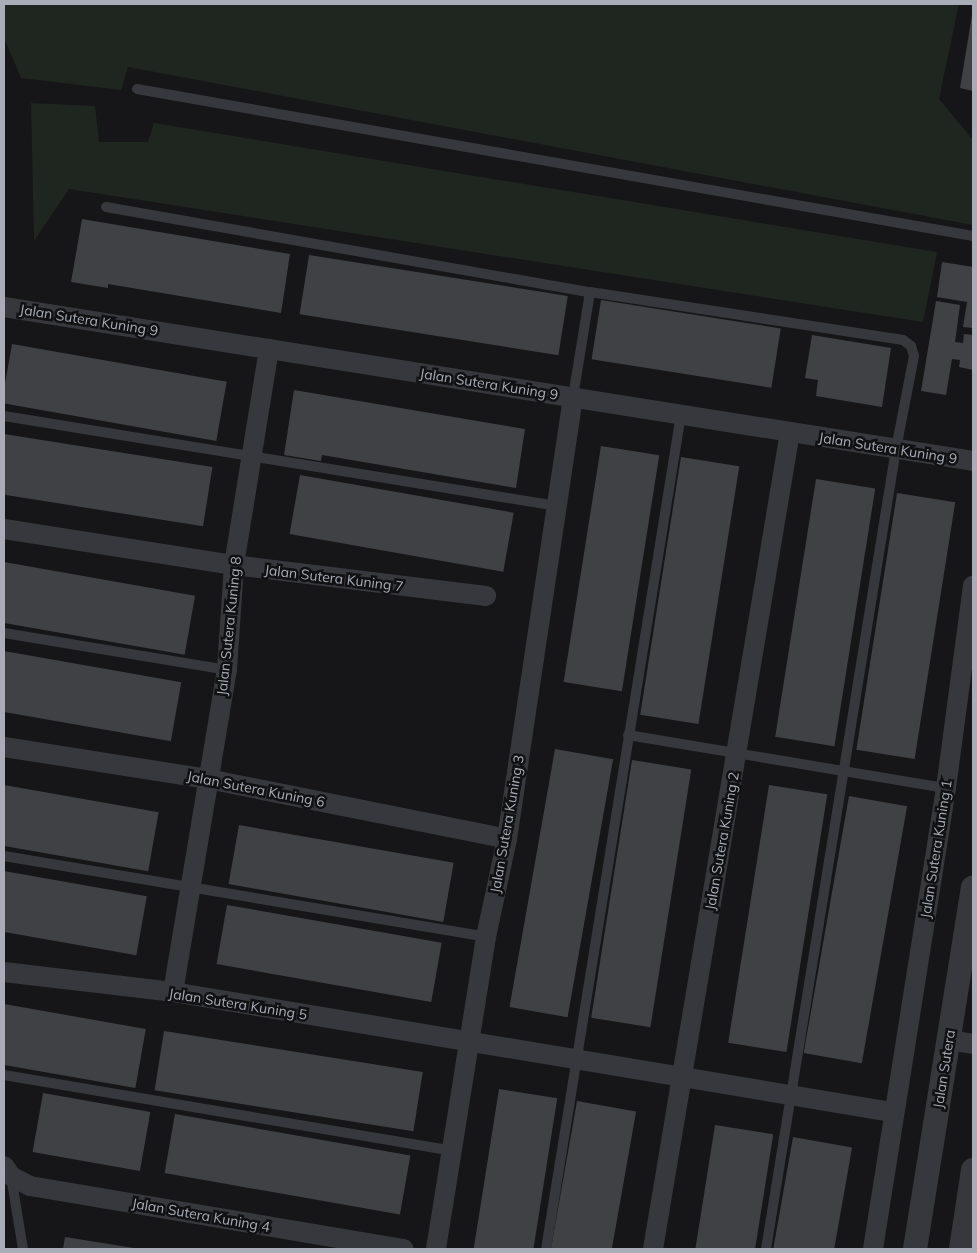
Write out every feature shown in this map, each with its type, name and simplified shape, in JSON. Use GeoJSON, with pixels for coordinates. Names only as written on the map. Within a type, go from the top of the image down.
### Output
{"type":"FeatureCollection","features":[{"type":"Feature","properties":{"kind":"street","name":"Jalan Sutera Kuning 9"},"geometry":{"type":"LineString","coordinates":[[4,306],[973,461]]}},
{"type":"Feature","properties":{"kind":"street","name":"Jalan Sutera Kuning 8"},"geometry":{"type":"LineString","coordinates":[[173,992],[227,670],[234,566],[268,349]]}},
{"type":"Feature","properties":{"kind":"street","name":"Jalan Sutera Kuning 3"},"geometry":{"type":"LineString","coordinates":[[436,1249],[472,1042],[486,937],[507,839],[573,397]]}},
{"type":"Feature","properties":{"kind":"street","name":"Jalan Sutera Kuning 2"},"geometry":{"type":"LineString","coordinates":[[653,1249],[790,432]]}},
{"type":"Feature","properties":{"kind":"street","name":"Jalan Sutera Kuning 7"},"geometry":{"type":"LineString","coordinates":[[4,529],[234,566],[486,596]]}},
{"type":"Feature","properties":{"kind":"street","name":"Jalan Sutera Kuning 1"},"geometry":{"type":"LineString","coordinates":[[873,1249],[892,1112],[946,788],[973,586]]}},
{"type":"Feature","properties":{"kind":"street","name":"Jalan Sutera Kuning 6"},"geometry":{"type":"LineString","coordinates":[[4,747],[208,779],[507,839]]}},
{"type":"Feature","properties":{"kind":"street","name":"Jalan Sutera"},"geometry":{"type":"LineString","coordinates":[[914,1249],[973,888]]}},
{"type":"Feature","properties":{"kind":"street","name":"Jalan Sutera Kuning 5"},"geometry":{"type":"LineString","coordinates":[[4,972],[173,992],[682,1077]]}},
{"type":"Feature","properties":{"kind":"street"},"geometry":{"type":"LineString","coordinates":[[949,1040],[973,1044]]}},
{"type":"Feature","properties":{"kind":"street"},"geometry":{"type":"LineString","coordinates":[[682,1077],[892,1112]]}},
{"type":"Feature","properties":{"kind":"street"},"geometry":{"type":"LineString","coordinates":[[960,1249],[973,1170]]}},
{"type":"Feature","properties":{"kind":"street","name":"Jalan Sutera Kuning 4"},"geometry":{"type":"LineString","coordinates":[[7,1171],[30,1186],[404,1249]]}},
{"type":"Feature","properties":{"kind":"lane"},"geometry":{"type":"LineString","coordinates":[[137,90],[973,236]]}},
{"type":"Feature","properties":{"kind":"lane"},"geometry":{"type":"LineString","coordinates":[[106,208],[590,292],[903,340],[911,346],[914,356],[896,449],[766,1249]]}},
{"type":"Feature","properties":{"kind":"lane"},"geometry":{"type":"LineString","coordinates":[[573,397],[590,292]]}},
{"type":"Feature","properties":{"kind":"lane"},"geometry":{"type":"LineString","coordinates":[[546,1249],[681,415]]}},
{"type":"Feature","properties":{"kind":"lane"},"geometry":{"type":"LineString","coordinates":[[4,416],[557,506]]}},
{"type":"Feature","properties":{"kind":"lane"},"geometry":{"type":"LineString","coordinates":[[4,633],[227,670]]}},
{"type":"Feature","properties":{"kind":"lane"},"geometry":{"type":"LineString","coordinates":[[628,735],[737,751],[946,788]]}},
{"type":"Feature","properties":{"kind":"lane"},"geometry":{"type":"LineString","coordinates":[[4,856],[486,937]]}},
{"type":"Feature","properties":{"kind":"lane"},"geometry":{"type":"LineString","coordinates":[[4,1075],[454,1151]]}},
{"type":"Feature","properties":{"kind":"lane"},"geometry":{"type":"LineString","coordinates":[[7,1171],[23,1249]]}},
{"type":"Feature","properties":{"kind":"shaded area"},"geometry":{"type":"Polygon","coordinates":[[[4,4],[959,4],[939,99],[973,140],[973,225],[128,67],[121,90],[21,78],[4,38],[4,4]]]}},
{"type":"Feature","properties":{"kind":"shaded area"},"geometry":{"type":"Polygon","coordinates":[[[31,103],[95,106],[99,142],[148,142],[154,123],[937,252],[923,322],[69,189],[34,241],[31,103]]]}},
{"type":"Feature","properties":{"kind":"building"},"geometry":{"type":"Polygon","coordinates":[[[973,15],[973,91],[960,88],[973,15]]]}},
{"type":"Feature","properties":{"kind":"building"},"geometry":{"type":"Polygon","coordinates":[[[82,219],[290,254],[281,313],[108,284],[108,288],[71,282],[82,219]]]}},
{"type":"Feature","properties":{"kind":"building"},"geometry":{"type":"Polygon","coordinates":[[[309,255],[568,296],[558,355],[300,314],[309,255]]]}},
{"type":"Feature","properties":{"kind":"building"},"geometry":{"type":"Polygon","coordinates":[[[942,262],[973,267],[973,328],[963,327],[967,302],[937,297],[942,262]]]}},
{"type":"Feature","properties":{"kind":"building"},"geometry":{"type":"Polygon","coordinates":[[[601,300],[781,328],[771,388],[592,359],[601,300]]]}},
{"type":"Feature","properties":{"kind":"building"},"geometry":{"type":"Polygon","coordinates":[[[936,301],[960,305],[955,342],[963,343],[964,334],[973,335],[973,370],[959,367],[960,360],[952,359],[946,395],[921,391],[936,301]]]}},
{"type":"Feature","properties":{"kind":"building"},"geometry":{"type":"Polygon","coordinates":[[[812,335],[891,348],[882,407],[816,396],[818,380],[805,378],[812,335]]]}},
{"type":"Feature","properties":{"kind":"building"},"geometry":{"type":"Polygon","coordinates":[[[12,344],[227,382],[216,441],[4,404],[4,389],[12,344]]]}},
{"type":"Feature","properties":{"kind":"building"},"geometry":{"type":"Polygon","coordinates":[[[294,390],[525,429],[516,488],[322,455],[321,461],[284,455],[294,390]]]}},
{"type":"Feature","properties":{"kind":"building"},"geometry":{"type":"Polygon","coordinates":[[[4,434],[212,467],[203,526],[4,495],[4,434]]]}},
{"type":"Feature","properties":{"kind":"building"},"geometry":{"type":"Polygon","coordinates":[[[601,446],[659,455],[622,691],[564,682],[601,446]]]}},
{"type":"Feature","properties":{"kind":"building"},"geometry":{"type":"Polygon","coordinates":[[[681,457],[739,466],[698,724],[640,715],[681,457]]]}},
{"type":"Feature","properties":{"kind":"building"},"geometry":{"type":"Polygon","coordinates":[[[300,475],[514,513],[503,572],[290,534],[300,475]]]}},
{"type":"Feature","properties":{"kind":"building"},"geometry":{"type":"Polygon","coordinates":[[[816,479],[875,488],[834,746],[775,737],[816,479]]]}},
{"type":"Feature","properties":{"kind":"building"},"geometry":{"type":"Polygon","coordinates":[[[897,493],[955,502],[915,759],[856,750],[897,493]]]}},
{"type":"Feature","properties":{"kind":"building"},"geometry":{"type":"Polygon","coordinates":[[[4,562],[195,596],[185,655],[4,623],[4,562]]]}},
{"type":"Feature","properties":{"kind":"building"},"geometry":{"type":"Polygon","coordinates":[[[4,651],[181,682],[171,741],[4,712],[4,651]]]}},
{"type":"Feature","properties":{"kind":"building"},"geometry":{"type":"Polygon","coordinates":[[[555,749],[613,759],[568,1017],[510,1007],[555,749]]]}},
{"type":"Feature","properties":{"kind":"building"},"geometry":{"type":"Polygon","coordinates":[[[632,760],[691,769],[650,1027],[591,1018],[632,760]]]}},
{"type":"Feature","properties":{"kind":"building"},"geometry":{"type":"Polygon","coordinates":[[[4,785],[159,812],[148,871],[4,846],[4,785]]]}},
{"type":"Feature","properties":{"kind":"building"},"geometry":{"type":"Polygon","coordinates":[[[769,785],[827,794],[786,1052],[728,1043],[769,785]]]}},
{"type":"Feature","properties":{"kind":"building"},"geometry":{"type":"Polygon","coordinates":[[[849,796],[907,806],[862,1063],[804,1053],[849,796]]]}},
{"type":"Feature","properties":{"kind":"building"},"geometry":{"type":"Polygon","coordinates":[[[239,825],[454,863],[443,922],[229,884],[239,825]]]}},
{"type":"Feature","properties":{"kind":"building"},"geometry":{"type":"Polygon","coordinates":[[[4,871],[147,896],[136,955],[4,932],[4,871]]]}},
{"type":"Feature","properties":{"kind":"building"},"geometry":{"type":"Polygon","coordinates":[[[227,905],[442,943],[431,1002],[217,964],[227,905]]]}},
{"type":"Feature","properties":{"kind":"building"},"geometry":{"type":"Polygon","coordinates":[[[4,1004],[146,1029],[135,1088],[4,1065],[4,1004]]]}},
{"type":"Feature","properties":{"kind":"building"},"geometry":{"type":"Polygon","coordinates":[[[164,1031],[423,1072],[413,1131],[155,1090],[164,1031]]]}},
{"type":"Feature","properties":{"kind":"building"},"geometry":{"type":"Polygon","coordinates":[[[499,1089],[557,1098],[533,1249],[474,1249],[499,1089]]]}},
{"type":"Feature","properties":{"kind":"building"},"geometry":{"type":"Polygon","coordinates":[[[43,1093],[150,1112],[140,1171],[33,1152],[43,1093]]]}},
{"type":"Feature","properties":{"kind":"building"},"geometry":{"type":"Polygon","coordinates":[[[577,1101],[636,1111],[612,1249],[551,1249],[577,1101]]]}},
{"type":"Feature","properties":{"kind":"building"},"geometry":{"type":"Polygon","coordinates":[[[175,1114],[410,1156],[400,1215],[165,1173],[175,1114]]]}},
{"type":"Feature","properties":{"kind":"building"},"geometry":{"type":"Polygon","coordinates":[[[715,1125],[773,1134],[755,1249],[695,1249],[715,1125]]]}},
{"type":"Feature","properties":{"kind":"building"},"geometry":{"type":"Polygon","coordinates":[[[793,1137],[852,1147],[834,1249],[773,1249],[793,1137]]]}},
{"type":"Feature","properties":{"kind":"building"},"geometry":{"type":"Polygon","coordinates":[[[65,1237],[134,1248],[134,1249],[63,1249],[65,1237]]]}}]}
